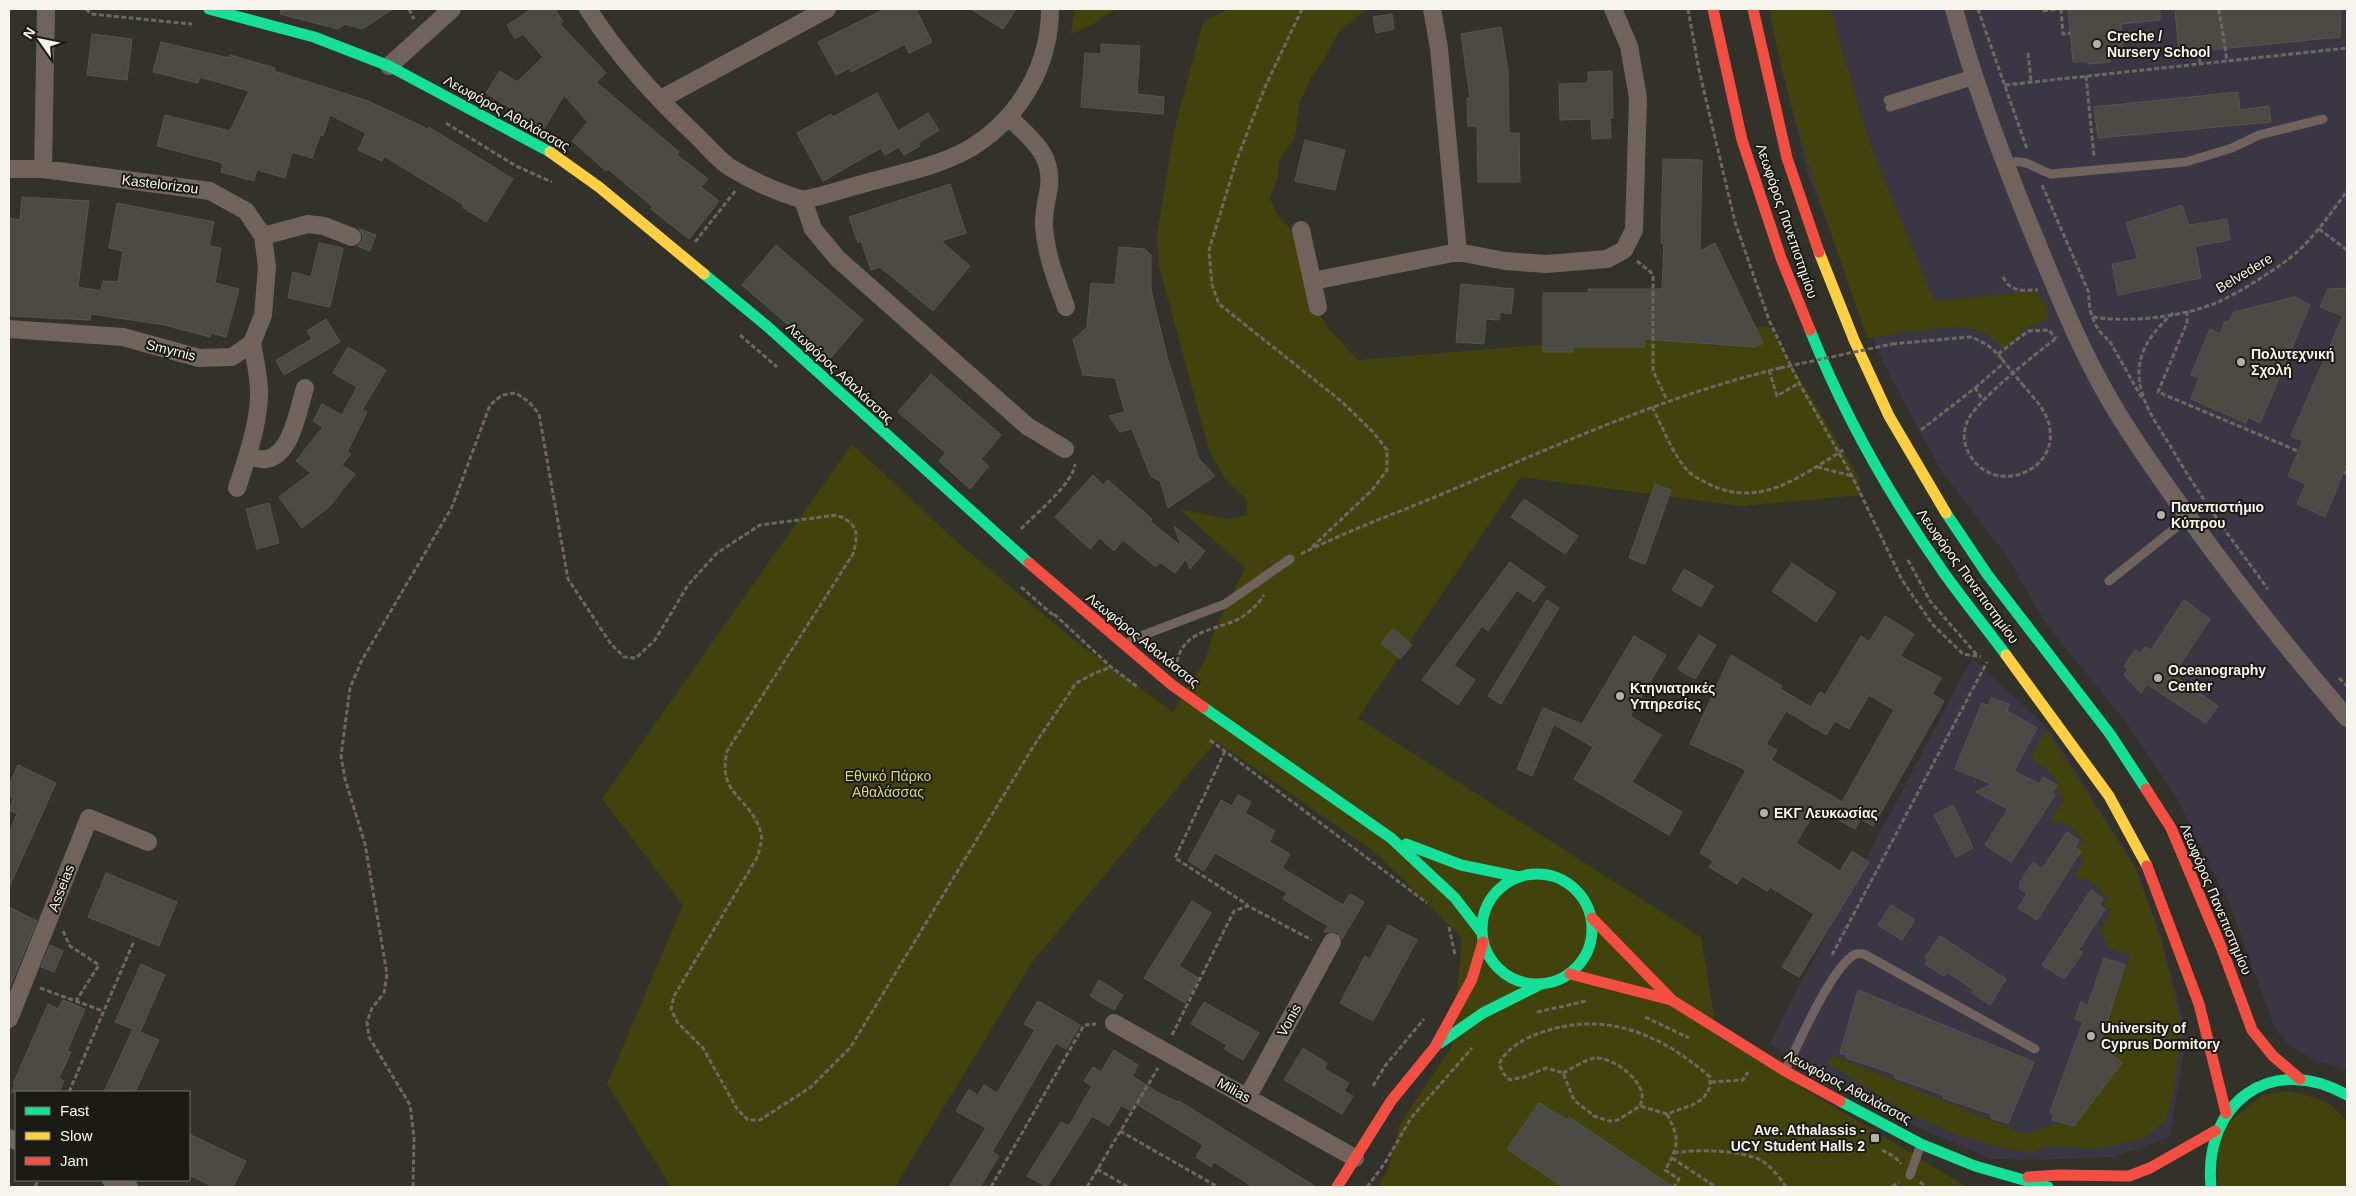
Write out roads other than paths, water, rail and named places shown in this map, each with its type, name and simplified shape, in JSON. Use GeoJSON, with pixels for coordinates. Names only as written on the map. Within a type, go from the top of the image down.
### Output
{"type":"FeatureCollection","features":[{"type":"Feature","properties":{"kind":"main road","name":"Λεωφόρος Πανεπιστημίου"},"geometry":{"type":"LineString","coordinates":[[1713,9],[1742,140],[1781,258],[1824,365],[1862,439],[1903,510],[1944,573],[2021,674],[2109,796],[2149,870],[2195,995],[2226,1113]]}},
{"type":"Feature","properties":{"kind":"main road","name":"Λεωφόρος Πανεπιστημίου"},"geometry":{"type":"LineString","coordinates":[[1754,9],[1766,72],[1787,158],[1818,250],[1854,340],[1888,416],[1948,517],[1987,574],[2110,734],[2171,828],[2222,949],[2252,1030],[2273,1056],[2300,1079]]}},
{"type":"Feature","properties":{"kind":"main road","name":"Λεωφόρος Αθαλάσσας"},"geometry":{"type":"LineString","coordinates":[[215,11],[314,37],[389,66],[551,152],[599,187],[768,327],[1007,544],[1172,685],[1391,838],[1455,898],[1483,937]]}},
{"type":"Feature","properties":{"kind":"main road","name":"Λεωφόρος Αθαλάσσας"},"geometry":{"type":"LineString","coordinates":[[1391,838],[1464,867],[1519,877]]}},
{"type":"Feature","properties":{"kind":"main road"},"geometry":{"type":"LineString","coordinates":[[1336,1187],[1391,1101],[1435,1047],[1472,979],[1483,937],[1483,923],[1489,903],[1502,888],[1519,877],[1532,874],[1559,878],[1580,894],[1592,918],[1593,934],[1589,949],[1581,963],[1570,974],[1550,984],[1524,983],[1510,978],[1498,968],[1489,956],[1483,937]]}},
{"type":"Feature","properties":{"kind":"main road","name":"Λεωφόρος Αθαλάσσας"},"geometry":{"type":"LineString","coordinates":[[1592,918],[1673,1001],[1785,1071],[1922,1144],[1974,1166],[2048,1187]]}},
{"type":"Feature","properties":{"kind":"main road","name":"Λεωφόρος Αθαλάσσας"},"geometry":{"type":"LineString","coordinates":[[1570,974],[1673,1001]]}},
{"type":"Feature","properties":{"kind":"main road"},"geometry":{"type":"LineString","coordinates":[[1435,1047],[1483,1013],[1540,985]]}},
{"type":"Feature","properties":{"kind":"main road"},"geometry":{"type":"LineString","coordinates":[[2210,1187],[2208,1173],[2209,1152],[2216,1131],[2226,1113],[2240,1098],[2258,1087],[2279,1080],[2300,1079],[2317,1081],[2342,1089]]}},
{"type":"Feature","properties":{"kind":"main road","name":"Λεωφόρος Αθαλάσσας"},"geometry":{"type":"LineString","coordinates":[[2019,1178],[2058,1175],[2129,1176],[2150,1168],[2216,1131]]}},
{"type":"Feature","properties":{"kind":"street"},"geometry":{"type":"LineString","coordinates":[[43,170],[46,9]]}},
{"type":"Feature","properties":{"kind":"street"},"geometry":{"type":"LineString","coordinates":[[389,66],[452,9]]}},
{"type":"Feature","properties":{"kind":"street"},"geometry":{"type":"LineString","coordinates":[[588,9],[609,41],[661,99],[727,165],[760,183],[803,200],[937,162],[969,149],[1009,117],[1040,70],[1050,29],[1050,9]]}},
{"type":"Feature","properties":{"kind":"street"},"geometry":{"type":"LineString","coordinates":[[661,99],[827,9]]}},
{"type":"Feature","properties":{"kind":"street"},"geometry":{"type":"LineString","coordinates":[[1432,9],[1439,48],[1458,252]]}},
{"type":"Feature","properties":{"kind":"street"},"geometry":{"type":"LineString","coordinates":[[1313,281],[1458,252],[1478,254],[1505,261],[1546,264],[1607,259],[1624,250],[1634,230],[1638,98],[1630,46],[1613,9]]}},
{"type":"Feature","properties":{"kind":"street"},"geometry":{"type":"LineString","coordinates":[[1954,9],[1974,77],[2005,164],[2080,347],[2112,404],[2189,517],[2309,674],[2347,718]]}},
{"type":"Feature","properties":{"kind":"street"},"geometry":{"type":"LineString","coordinates":[[1009,117],[1036,143],[1048,162],[1050,178],[1044,224],[1049,260],[1066,307]]}},
{"type":"Feature","properties":{"kind":"street","name":"Kastelorizou"},"geometry":{"type":"LineString","coordinates":[[9,169],[43,170],[210,190],[246,211],[263,236],[267,266],[263,315],[252,343]]}},
{"type":"Feature","properties":{"kind":"street"},"geometry":{"type":"LineString","coordinates":[[803,200],[813,228],[838,259],[1027,426],[1065,449]]}},
{"type":"Feature","properties":{"kind":"street"},"geometry":{"type":"LineString","coordinates":[[263,236],[308,224],[324,226],[352,237]]}},
{"type":"Feature","properties":{"kind":"street"},"geometry":{"type":"LineString","coordinates":[[1301,230],[1318,307]]}},
{"type":"Feature","properties":{"kind":"street","name":"Smyrnis"},"geometry":{"type":"LineString","coordinates":[[9,329],[123,338],[199,358],[232,356],[252,343]]}},
{"type":"Feature","properties":{"kind":"street"},"geometry":{"type":"LineString","coordinates":[[238,488],[259,398],[258,376],[252,343]]}},
{"type":"Feature","properties":{"kind":"street"},"geometry":{"type":"LineString","coordinates":[[247,456],[264,460],[273,458],[286,446],[305,388]]}},
{"type":"Feature","properties":{"kind":"street","name":"Asseias"},"geometry":{"type":"LineString","coordinates":[[9,1018],[88,818],[148,842]]}},
{"type":"Feature","properties":{"kind":"street","name":"Vonis"},"geometry":{"type":"LineString","coordinates":[[1247,1098],[1330,946]]}},
{"type":"Feature","properties":{"kind":"street","name":"Milias"},"geometry":{"type":"LineString","coordinates":[[1114,1023],[1355,1158]]}},
{"type":"Feature","properties":{"kind":"street"},"geometry":{"type":"LineString","coordinates":[[114,1181],[129,1187]]}},
{"type":"Feature","properties":{"kind":"lane"},"geometry":{"type":"LineString","coordinates":[[1889,103],[1974,77]]}},
{"type":"Feature","properties":{"kind":"lane"},"geometry":{"type":"LineString","coordinates":[[2005,164],[2017,161],[2034,164],[2042,171],[2051,174],[2186,162],[2232,148],[2259,135],[2323,119]]}},
{"type":"Feature","properties":{"kind":"lane"},"geometry":{"type":"LineString","coordinates":[[2108,581],[2189,517]]}},
{"type":"Feature","properties":{"kind":"lane"},"geometry":{"type":"LineString","coordinates":[[1125,646],[1133,639],[1225,604],[1290,559]]}},
{"type":"Feature","properties":{"kind":"lane"},"geometry":{"type":"LineString","coordinates":[[1785,1071],[1824,994],[1845,962],[1856,954],[1864,954],[2035,1049]]}},
{"type":"Feature","properties":{"kind":"lane"},"geometry":{"type":"LineString","coordinates":[[1910,1174],[1922,1144]]}},
{"type":"Feature","properties":{"kind":"place","name":"Creche / Nursery School"},"geometry":{"type":"Point","coordinates":[2097,44]}},
{"type":"Feature","properties":{"kind":"place","name":"Πολυτεχνική Σχολή"},"geometry":{"type":"Point","coordinates":[2241,362]}},
{"type":"Feature","properties":{"kind":"place","name":"Πανεπιστήμιο Κύπρου"},"geometry":{"type":"Point","coordinates":[2161,515]}},
{"type":"Feature","properties":{"kind":"place","name":"Oceanography Center"},"geometry":{"type":"Point","coordinates":[2158,678]}},
{"type":"Feature","properties":{"kind":"place","name":"Κτηνιατρικές Υπηρεσίες"},"geometry":{"type":"Point","coordinates":[1620,696]}},
{"type":"Feature","properties":{"kind":"place","name":"ΕΚΓ Λευκωσίας"},"geometry":{"type":"Point","coordinates":[1764,813]}},
{"type":"Feature","properties":{"kind":"place","name":"University of Cyprus Dormitory"},"geometry":{"type":"Point","coordinates":[2091,1036]}},
{"type":"Feature","properties":{"kind":"place","name":"Ave. Athalassis - UCY Student Halls 2"},"geometry":{"type":"Point","coordinates":[1875,1138]}},
{"type":"Feature","properties":{"kind":"park label","name":"Εθνικό Πάρκο Αθαλάσσας"},"geometry":{"type":"Point","coordinates":[888,784]}}]}
